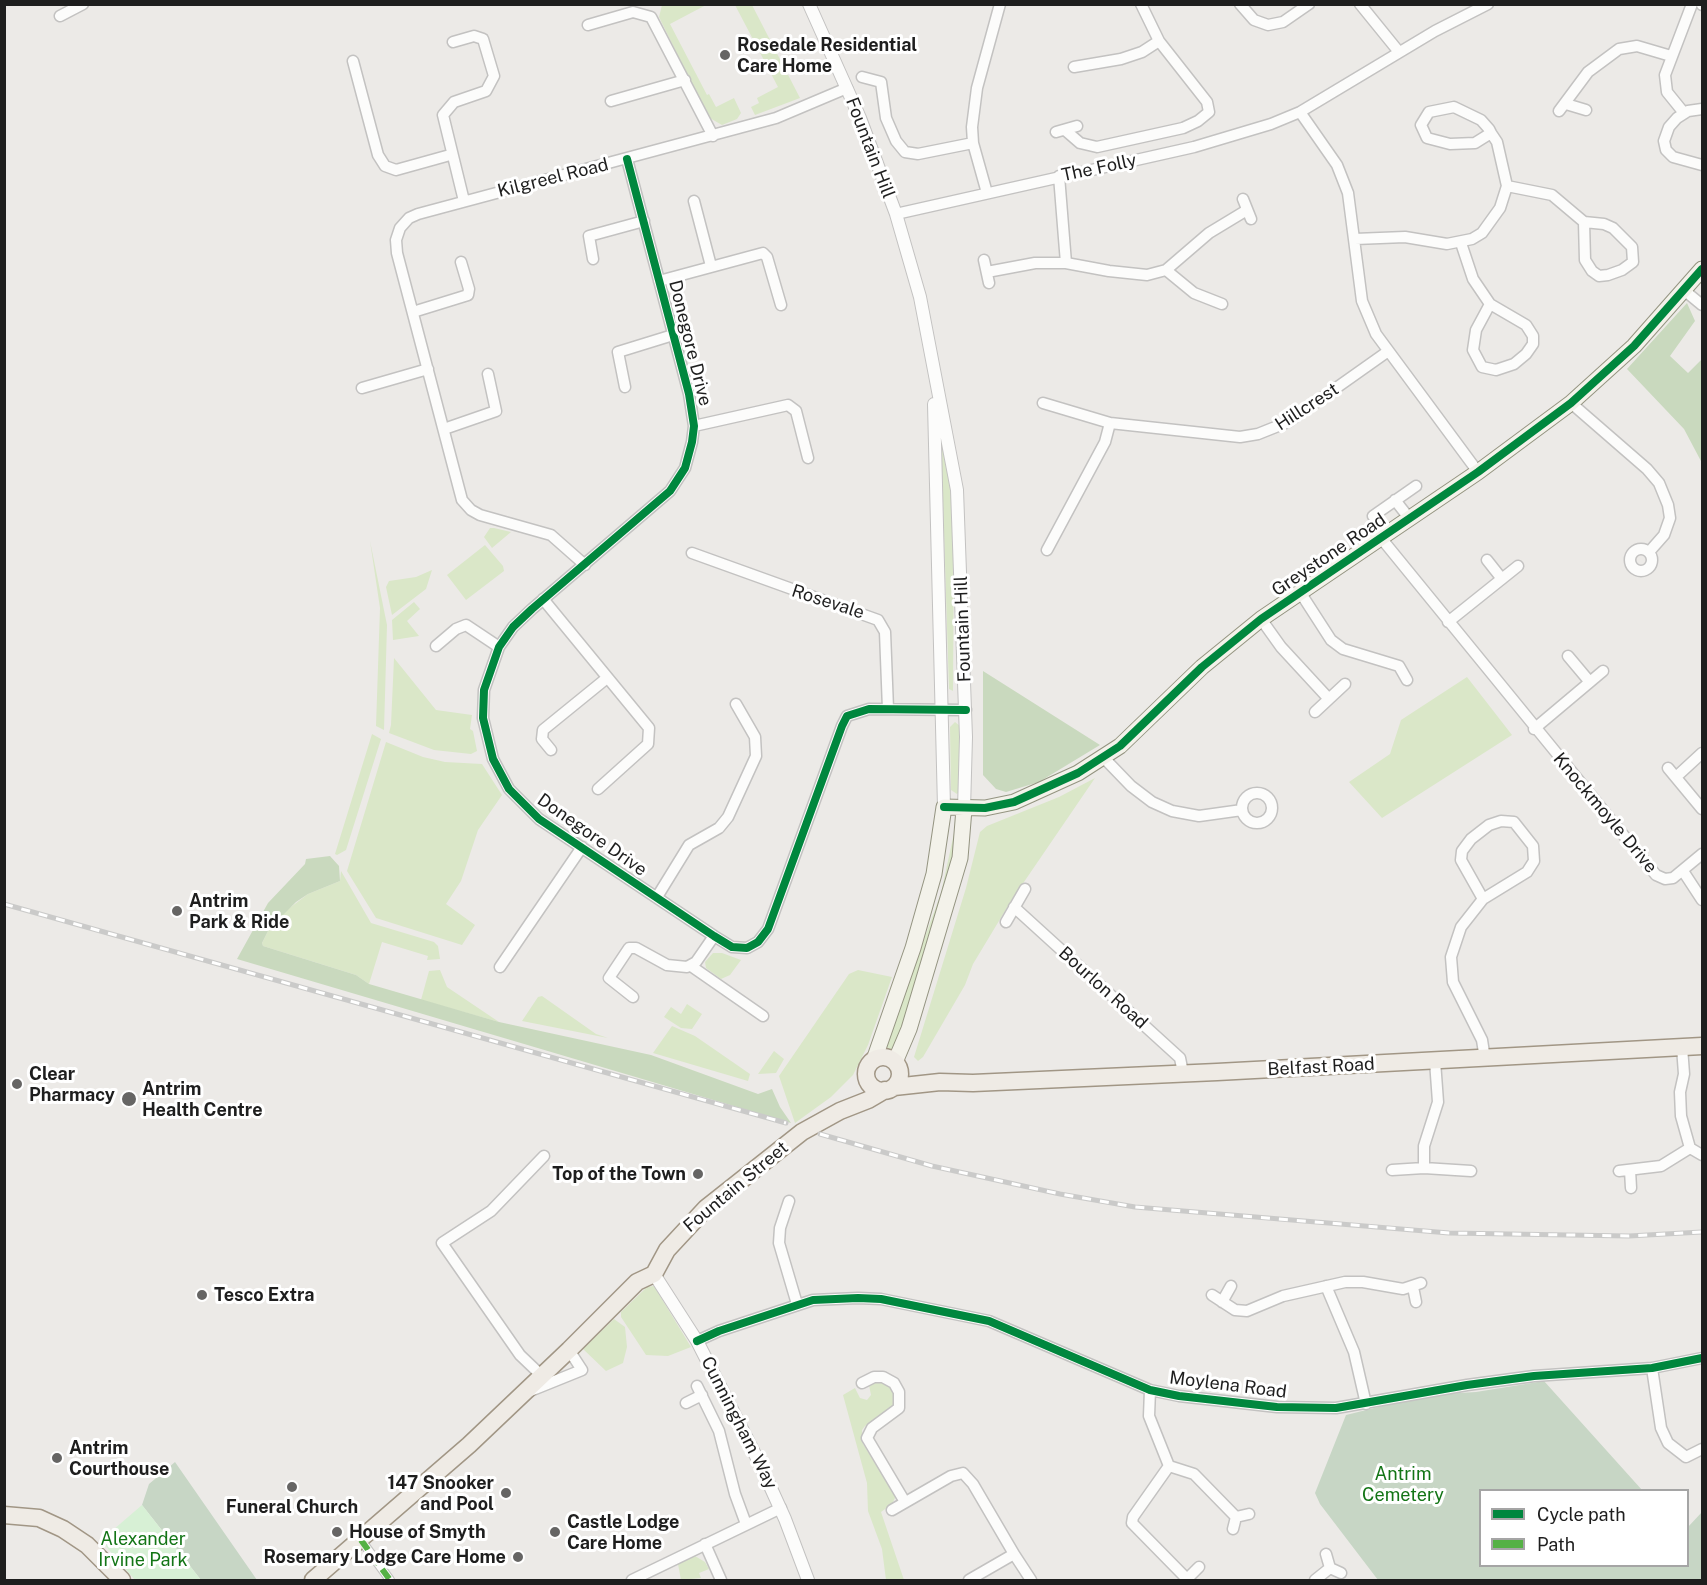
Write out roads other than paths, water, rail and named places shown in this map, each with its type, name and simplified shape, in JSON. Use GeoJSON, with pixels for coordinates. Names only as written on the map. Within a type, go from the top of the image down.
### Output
{"type":"FeatureCollection","features":[{"type":"Feature","properties":{"kind":"main road","name":"Greystone Road"},"geometry":{"type":"LineString","coordinates":[[944,807],[985,808],[1014,802],[1058,783],[1103,757],[1138,730],[1202,667],[1261,619],[1478,472],[1571,403],[1634,346],[1685,291],[1702,269]]}},
{"type":"Feature","properties":{"kind":"main road","name":"Fountain Hill"},"geometry":{"type":"LineString","coordinates":[[870,1066],[913,948],[934,874],[944,807]]}},
{"type":"Feature","properties":{"kind":"main road","name":"Fountain Hill"},"geometry":{"type":"LineString","coordinates":[[897,1064],[960,858],[964,809]]}},
{"type":"Feature","properties":{"kind":"main road","name":"Belfast Road"},"geometry":{"type":"LineString","coordinates":[[889,1089],[940,1082],[973,1083],[1485,1059],[1702,1046]]}},
{"type":"Feature","properties":{"kind":"main road"},"geometry":{"type":"LineString","coordinates":[[884,1057],[897,1064],[899,1079],[889,1089],[871,1085],[870,1066],[884,1057]]}},
{"type":"Feature","properties":{"kind":"main road","name":"Belfast Road"},"geometry":{"type":"LineString","coordinates":[[897,1064],[940,1082]]}},
{"type":"Feature","properties":{"kind":"main road","name":"Fountain Street"},"geometry":{"type":"LineString","coordinates":[[840,1111],[859,1088],[870,1066]]}},
{"type":"Feature","properties":{"kind":"main road","name":"Fountain Street"},"geometry":{"type":"LineString","coordinates":[[313,1581],[525,1393],[636,1282],[654,1274],[681,1234],[700,1213],[809,1128],[889,1089]]}},
{"type":"Feature","properties":{"kind":"main road"},"geometry":{"type":"LineString","coordinates":[[4,1515],[39,1518],[63,1529],[87,1545],[122,1581]]}},
{"type":"Feature","properties":{"kind":"street"},"geometry":{"type":"LineString","coordinates":[[60,16],[83,4]]}},
{"type":"Feature","properties":{"kind":"street","name":"Fountain Hill"},"geometry":{"type":"LineString","coordinates":[[809,4],[847,88],[896,214],[920,297],[957,490],[966,710],[964,809]]}},
{"type":"Feature","properties":{"kind":"street"},"geometry":{"type":"LineString","coordinates":[[987,193],[973,143],[972,127],[977,88],[1000,4]]}},
{"type":"Feature","properties":{"kind":"street"},"geometry":{"type":"LineString","coordinates":[[1077,126],[1060,131],[1083,145],[1097,147],[1183,128],[1206,116],[1210,109],[1160,41],[1141,4]]}},
{"type":"Feature","properties":{"kind":"street"},"geometry":{"type":"LineString","coordinates":[[1240,4],[1254,20],[1268,25],[1283,22],[1309,4]]}},
{"type":"Feature","properties":{"kind":"street"},"geometry":{"type":"LineString","coordinates":[[1360,4],[1399,52]]}},
{"type":"Feature","properties":{"kind":"street","name":"The Folly"},"geometry":{"type":"LineString","coordinates":[[896,214],[1239,135],[1300,112],[1447,24],[1488,4]]}},
{"type":"Feature","properties":{"kind":"street"},"geometry":{"type":"LineString","coordinates":[[1684,113],[1667,92],[1664,84],[1671,56],[1692,4]]}},
{"type":"Feature","properties":{"kind":"street"},"geometry":{"type":"LineString","coordinates":[[588,25],[633,12],[648,15],[658,27],[713,136]]}},
{"type":"Feature","properties":{"kind":"street"},"geometry":{"type":"LineString","coordinates":[[453,42],[474,36],[483,39],[494,78],[486,91],[456,100],[445,109],[443,124],[464,201]]}},
{"type":"Feature","properties":{"kind":"street"},"geometry":{"type":"LineString","coordinates":[[1074,67],[1121,59],[1142,52],[1160,41]]}},
{"type":"Feature","properties":{"kind":"street"},"geometry":{"type":"LineString","coordinates":[[1586,110],[1562,108],[1588,72],[1608,55],[1619,49],[1637,46],[1671,56]]}},
{"type":"Feature","properties":{"kind":"street"},"geometry":{"type":"LineString","coordinates":[[353,61],[378,155],[385,166],[396,170],[450,155]]}},
{"type":"Feature","properties":{"kind":"street"},"geometry":{"type":"LineString","coordinates":[[862,77],[880,82],[886,118],[896,141],[905,152],[918,154],[973,143]]}},
{"type":"Feature","properties":{"kind":"street"},"geometry":{"type":"LineString","coordinates":[[611,101],[685,80]]}},
{"type":"Feature","properties":{"kind":"street","name":"Kilgreel Road"},"geometry":{"type":"LineString","coordinates":[[585,565],[551,535],[480,515],[468,508],[459,492],[397,254],[397,234],[403,224],[413,216],[776,118],[847,88]]}},
{"type":"Feature","properties":{"kind":"street"},"geometry":{"type":"LineString","coordinates":[[1355,239],[1405,237],[1447,244],[1461,243],[1482,233],[1492,222],[1507,186],[1500,151],[1491,133],[1472,114],[1454,106],[1429,112],[1421,125],[1427,138],[1450,144],[1475,143],[1491,133]]}},
{"type":"Feature","properties":{"kind":"street"},"geometry":{"type":"LineString","coordinates":[[1702,109],[1684,113],[1669,127],[1664,137],[1665,147],[1677,159],[1702,165]]}},
{"type":"Feature","properties":{"kind":"street"},"geometry":{"type":"LineString","coordinates":[[1300,112],[1330,155],[1344,182],[1353,214],[1362,302],[1386,352],[1478,472]]}},
{"type":"Feature","properties":{"kind":"street","name":"Donegore Drive"},"geometry":{"type":"LineString","coordinates":[[627,159],[689,394],[694,426],[685,468],[670,491],[543,599],[519,621],[499,647],[488,674],[483,704],[484,731],[493,759],[509,789],[523,805],[582,848],[714,936],[729,945],[743,949],[753,946],[763,938],[843,723],[851,714],[859,710],[966,710]]}},
{"type":"Feature","properties":{"kind":"street"},"geometry":{"type":"LineString","coordinates":[[1059,176],[1066,263]]}},
{"type":"Feature","properties":{"kind":"street"},"geometry":{"type":"LineString","coordinates":[[1507,186],[1552,195],[1584,222],[1604,224],[1619,232],[1632,247],[1633,262],[1622,270],[1608,275],[1599,276],[1592,271],[1585,260],[1584,222]]}},
{"type":"Feature","properties":{"kind":"street"},"geometry":{"type":"LineString","coordinates":[[694,201],[711,266]]}},
{"type":"Feature","properties":{"kind":"street"},"geometry":{"type":"LineString","coordinates":[[984,260],[988,278],[1035,263],[1066,263],[1132,274],[1166,270],[1209,233],[1247,210]]}},
{"type":"Feature","properties":{"kind":"street"},"geometry":{"type":"LineString","coordinates":[[593,260],[588,240],[590,236],[644,221]]}},
{"type":"Feature","properties":{"kind":"street"},"geometry":{"type":"LineString","coordinates":[[1461,243],[1473,279],[1490,304],[1526,325],[1533,336],[1533,344],[1526,354],[1514,364],[1497,370],[1482,367],[1473,350],[1476,330],[1490,304]]}},
{"type":"Feature","properties":{"kind":"street"},"geometry":{"type":"LineString","coordinates":[[659,281],[764,254],[781,305]]}},
{"type":"Feature","properties":{"kind":"street"},"geometry":{"type":"LineString","coordinates":[[413,312],[468,295],[469,290],[461,261]]}},
{"type":"Feature","properties":{"kind":"street"},"geometry":{"type":"LineString","coordinates":[[1166,270],[1183,285],[1217,303],[1217,290]]}},
{"type":"Feature","properties":{"kind":"street"},"geometry":{"type":"LineString","coordinates":[[1685,291],[1702,305]]}},
{"type":"Feature","properties":{"kind":"street"},"geometry":{"type":"LineString","coordinates":[[625,387],[618,352],[673,335]]}},
{"type":"Feature","properties":{"kind":"street","name":"Hillcrest"},"geometry":{"type":"LineString","coordinates":[[1043,403],[1110,423],[1232,437],[1258,434],[1288,422],[1386,352]]}},
{"type":"Feature","properties":{"kind":"street","name":"Fountain Hill"},"geometry":{"type":"LineString","coordinates":[[933,368],[944,807]]}},
{"type":"Feature","properties":{"kind":"street"},"geometry":{"type":"LineString","coordinates":[[362,388],[428,369]]}},
{"type":"Feature","properties":{"kind":"street"},"geometry":{"type":"LineString","coordinates":[[444,429],[496,411],[488,374]]}},
{"type":"Feature","properties":{"kind":"street"},"geometry":{"type":"LineString","coordinates":[[1571,403],[1647,469],[1659,483],[1668,505],[1670,518],[1664,535],[1649,552]]}},
{"type":"Feature","properties":{"kind":"street"},"geometry":{"type":"LineString","coordinates":[[694,426],[788,405],[796,411],[808,458]]}},
{"type":"Feature","properties":{"kind":"street"},"geometry":{"type":"LineString","coordinates":[[1047,550],[1105,442],[1110,423]]}},
{"type":"Feature","properties":{"kind":"street"},"geometry":{"type":"LineString","coordinates":[[1373,516],[1416,486]]}},
{"type":"Feature","properties":{"kind":"street"},"geometry":{"type":"LineString","coordinates":[[1395,500],[1409,518]]}},
{"type":"Feature","properties":{"kind":"street","name":"Knockmoyle Drive"},"geometry":{"type":"LineString","coordinates":[[1381,538],[1534,729],[1656,875],[1669,879],[1683,872],[1702,854]]}},
{"type":"Feature","properties":{"kind":"street","name":"Rosevale"},"geometry":{"type":"LineString","coordinates":[[692,553],[878,620],[885,632],[888,709]]}},
{"type":"Feature","properties":{"kind":"street"},"geometry":{"type":"LineString","coordinates":[[1487,561],[1502,579]]}},
{"type":"Feature","properties":{"kind":"street"},"geometry":{"type":"LineString","coordinates":[[1448,622],[1518,566]]}},
{"type":"Feature","properties":{"kind":"street"},"geometry":{"type":"LineString","coordinates":[[1300,592],[1337,645],[1343,650],[1389,661],[1399,666],[1407,680]]}},
{"type":"Feature","properties":{"kind":"street"},"geometry":{"type":"LineString","coordinates":[[543,599],[649,728],[651,734],[644,748],[598,789]]}},
{"type":"Feature","properties":{"kind":"street"},"geometry":{"type":"LineString","coordinates":[[1261,619],[1281,647],[1329,699]]}},
{"type":"Feature","properties":{"kind":"street"},"geometry":{"type":"LineString","coordinates":[[436,646],[456,629],[466,625],[499,647]]}},
{"type":"Feature","properties":{"kind":"street"},"geometry":{"type":"LineString","coordinates":[[1568,656],[1589,681]]}},
{"type":"Feature","properties":{"kind":"street"},"geometry":{"type":"LineString","coordinates":[[1534,729],[1603,670]]}},
{"type":"Feature","properties":{"kind":"street"},"geometry":{"type":"LineString","coordinates":[[551,750],[541,736],[543,730],[608,678]]}},
{"type":"Feature","properties":{"kind":"street"},"geometry":{"type":"LineString","coordinates":[[1315,711],[1345,684]]}},
{"type":"Feature","properties":{"kind":"street"},"geometry":{"type":"LineString","coordinates":[[657,897],[689,845],[719,828],[728,817],[756,756],[755,737],[736,704]]}},
{"type":"Feature","properties":{"kind":"street"},"geometry":{"type":"LineString","coordinates":[[1676,777],[1702,753]]}},
{"type":"Feature","properties":{"kind":"street"},"geometry":{"type":"LineString","coordinates":[[1103,757],[1131,786],[1152,802],[1172,811],[1199,816],[1242,810]]}},
{"type":"Feature","properties":{"kind":"street"},"geometry":{"type":"LineString","coordinates":[[1668,768],[1702,809]]}},
{"type":"Feature","properties":{"kind":"street"},"geometry":{"type":"LineString","coordinates":[[1483,899],[1461,860],[1462,851],[1471,839],[1489,825],[1501,821],[1514,822],[1533,846],[1534,861],[1527,872],[1483,899],[1461,927],[1454,943],[1451,972],[1458,994],[1482,1040],[1485,1059]]}},
{"type":"Feature","properties":{"kind":"street"},"geometry":{"type":"LineString","coordinates":[[500,967],[582,848]]}},
{"type":"Feature","properties":{"kind":"street","name":"Knockmoyle Drive"},"geometry":{"type":"LineString","coordinates":[[1683,872],[1702,900]]}},
{"type":"Feature","properties":{"kind":"street"},"geometry":{"type":"LineString","coordinates":[[1006,922],[1025,890]]}},
{"type":"Feature","properties":{"kind":"street","name":"Bourlon Road"},"geometry":{"type":"LineString","coordinates":[[1014,907],[1180,1058],[1183,1073]]}},
{"type":"Feature","properties":{"kind":"street"},"geometry":{"type":"LineString","coordinates":[[691,966],[714,936]]}},
{"type":"Feature","properties":{"kind":"street"},"geometry":{"type":"LineString","coordinates":[[633,997],[611,982],[609,978],[629,948],[636,948],[672,967],[691,966],[763,1016]]}},
{"type":"Feature","properties":{"kind":"street"},"geometry":{"type":"LineString","coordinates":[[1682,1047],[1684,1074],[1680,1092],[1681,1116],[1690,1148],[1702,1155]]}},
{"type":"Feature","properties":{"kind":"street"},"geometry":{"type":"LineString","coordinates":[[1425,1168],[1427,1132],[1438,1102],[1436,1061]]}},
{"type":"Feature","properties":{"kind":"street"},"geometry":{"type":"LineString","coordinates":[[1631,1188],[1624,1170],[1661,1166],[1690,1148]]}},
{"type":"Feature","properties":{"kind":"street"},"geometry":{"type":"LineString","coordinates":[[542,1376],[520,1355],[442,1243],[491,1211],[544,1156]]}},
{"type":"Feature","properties":{"kind":"street"},"geometry":{"type":"LineString","coordinates":[[1392,1170],[1425,1168],[1471,1171]]}},
{"type":"Feature","properties":{"kind":"street"},"geometry":{"type":"LineString","coordinates":[[789,1201],[779,1239],[798,1304]]}},
{"type":"Feature","properties":{"kind":"street","name":"Cunningham Way"},"geometry":{"type":"LineString","coordinates":[[654,1274],[697,1341],[781,1508],[808,1581]]}},
{"type":"Feature","properties":{"kind":"street"},"geometry":{"type":"LineString","coordinates":[[1212,1296],[1234,1310],[1247,1311],[1283,1296],[1356,1281],[1399,1289],[1417,1285],[1416,1302]]}},
{"type":"Feature","properties":{"kind":"street"},"geometry":{"type":"LineString","coordinates":[[1222,1302],[1231,1286]]}},
{"type":"Feature","properties":{"kind":"street"},"geometry":{"type":"LineString","coordinates":[[1326,1286],[1354,1352],[1366,1404]]}},
{"type":"Feature","properties":{"kind":"street","name":"Moylena Road"},"geometry":{"type":"LineString","coordinates":[[697,1341],[798,1304],[829,1298],[858,1298],[989,1320],[1150,1390],[1179,1396],[1277,1407],[1336,1408],[1523,1378],[1652,1368],[1702,1358]]}},
{"type":"Feature","properties":{"kind":"street","name":"Fountain Street"},"geometry":{"type":"LineString","coordinates":[[525,1393],[582,1370],[569,1350]]}},
{"type":"Feature","properties":{"kind":"street"},"geometry":{"type":"LineString","coordinates":[[1652,1368],[1661,1428],[1668,1443],[1686,1457],[1702,1449]]}},
{"type":"Feature","properties":{"kind":"street"},"geometry":{"type":"LineString","coordinates":[[862,1383],[874,1377],[883,1377],[894,1383],[899,1392],[899,1408],[872,1428],[867,1438],[905,1502]]}},
{"type":"Feature","properties":{"kind":"street"},"geometry":{"type":"LineString","coordinates":[[1150,1390],[1148,1405],[1150,1422],[1167,1455],[1169,1466],[1133,1517],[1132,1523],[1187,1579],[1199,1566]]}},
{"type":"Feature","properties":{"kind":"street"},"geometry":{"type":"LineString","coordinates":[[686,1403],[699,1391],[719,1431],[746,1524]]}},
{"type":"Feature","properties":{"kind":"street"},"geometry":{"type":"LineString","coordinates":[[1169,1466],[1194,1474],[1236,1517]]}},
{"type":"Feature","properties":{"kind":"street"},"geometry":{"type":"LineString","coordinates":[[892,1510],[951,1476],[965,1474],[1030,1581]]}},
{"type":"Feature","properties":{"kind":"street"},"geometry":{"type":"LineString","coordinates":[[632,1581],[781,1508]]}},
{"type":"Feature","properties":{"kind":"street"},"geometry":{"type":"LineString","coordinates":[[1236,1517],[1249,1514]]}},
{"type":"Feature","properties":{"kind":"street"},"geometry":{"type":"LineString","coordinates":[[1233,1529],[1236,1517]]}},
{"type":"Feature","properties":{"kind":"street"},"geometry":{"type":"LineString","coordinates":[[361,1540],[390,1581]]}},
{"type":"Feature","properties":{"kind":"street"},"geometry":{"type":"LineString","coordinates":[[705,1544],[721,1581]]}},
{"type":"Feature","properties":{"kind":"street"},"geometry":{"type":"LineString","coordinates":[[969,1581],[1014,1554]]}},
{"type":"Feature","properties":{"kind":"street"},"geometry":{"type":"LineString","coordinates":[[1315,1581],[1336,1570],[1326,1554]]}},
{"type":"Feature","properties":{"kind":"railway"},"geometry":{"type":"LineString","coordinates":[[4,904],[786,1123]]}},
{"type":"Feature","properties":{"kind":"railway"},"geometry":{"type":"LineString","coordinates":[[820,1134],[932,1166],[1060,1194],[1135,1207],[1449,1233],[1629,1236],[1702,1232]]}},
{"type":"Feature","properties":{"kind":"place","name":"Rosedale Residential Care Home"},"geometry":{"type":"Point","coordinates":[725,55]}},
{"type":"Feature","properties":{"kind":"place","name":"Antrim Park & Ride"},"geometry":{"type":"Point","coordinates":[177,911]}},
{"type":"Feature","properties":{"kind":"place","name":"Clear Pharmacy"},"geometry":{"type":"Point","coordinates":[17,1084]}},
{"type":"Feature","properties":{"kind":"place","name":"Antrim Health Centre"},"geometry":{"type":"Point","coordinates":[129,1099]}},
{"type":"Feature","properties":{"kind":"place","name":"Top of the Town"},"geometry":{"type":"Point","coordinates":[698,1174]}},
{"type":"Feature","properties":{"kind":"place","name":"Tesco Extra"},"geometry":{"type":"Point","coordinates":[202,1295]}},
{"type":"Feature","properties":{"kind":"place","name":"Antrim Courthouse"},"geometry":{"type":"Point","coordinates":[57,1458]}},
{"type":"Feature","properties":{"kind":"place","name":"Funeral Church"},"geometry":{"type":"Point","coordinates":[292,1487]}},
{"type":"Feature","properties":{"kind":"place","name":"147 Snooker and Pool"},"geometry":{"type":"Point","coordinates":[506,1493]}},
{"type":"Feature","properties":{"kind":"place","name":"House of Smyth"},"geometry":{"type":"Point","coordinates":[337,1532]}},
{"type":"Feature","properties":{"kind":"place","name":"Castle Lodge Care Home"},"geometry":{"type":"Point","coordinates":[555,1532]}},
{"type":"Feature","properties":{"kind":"place","name":"Rosemary Lodge Care Home"},"geometry":{"type":"Point","coordinates":[518,1557]}},
{"type":"Feature","properties":{"kind":"park label","name":"Antrim Cemetery"},"geometry":{"type":"Point","coordinates":[1403,1484]}},
{"type":"Feature","properties":{"kind":"park label","name":"Alexander Irvine Park"},"geometry":{"type":"Point","coordinates":[143,1549]}}]}
